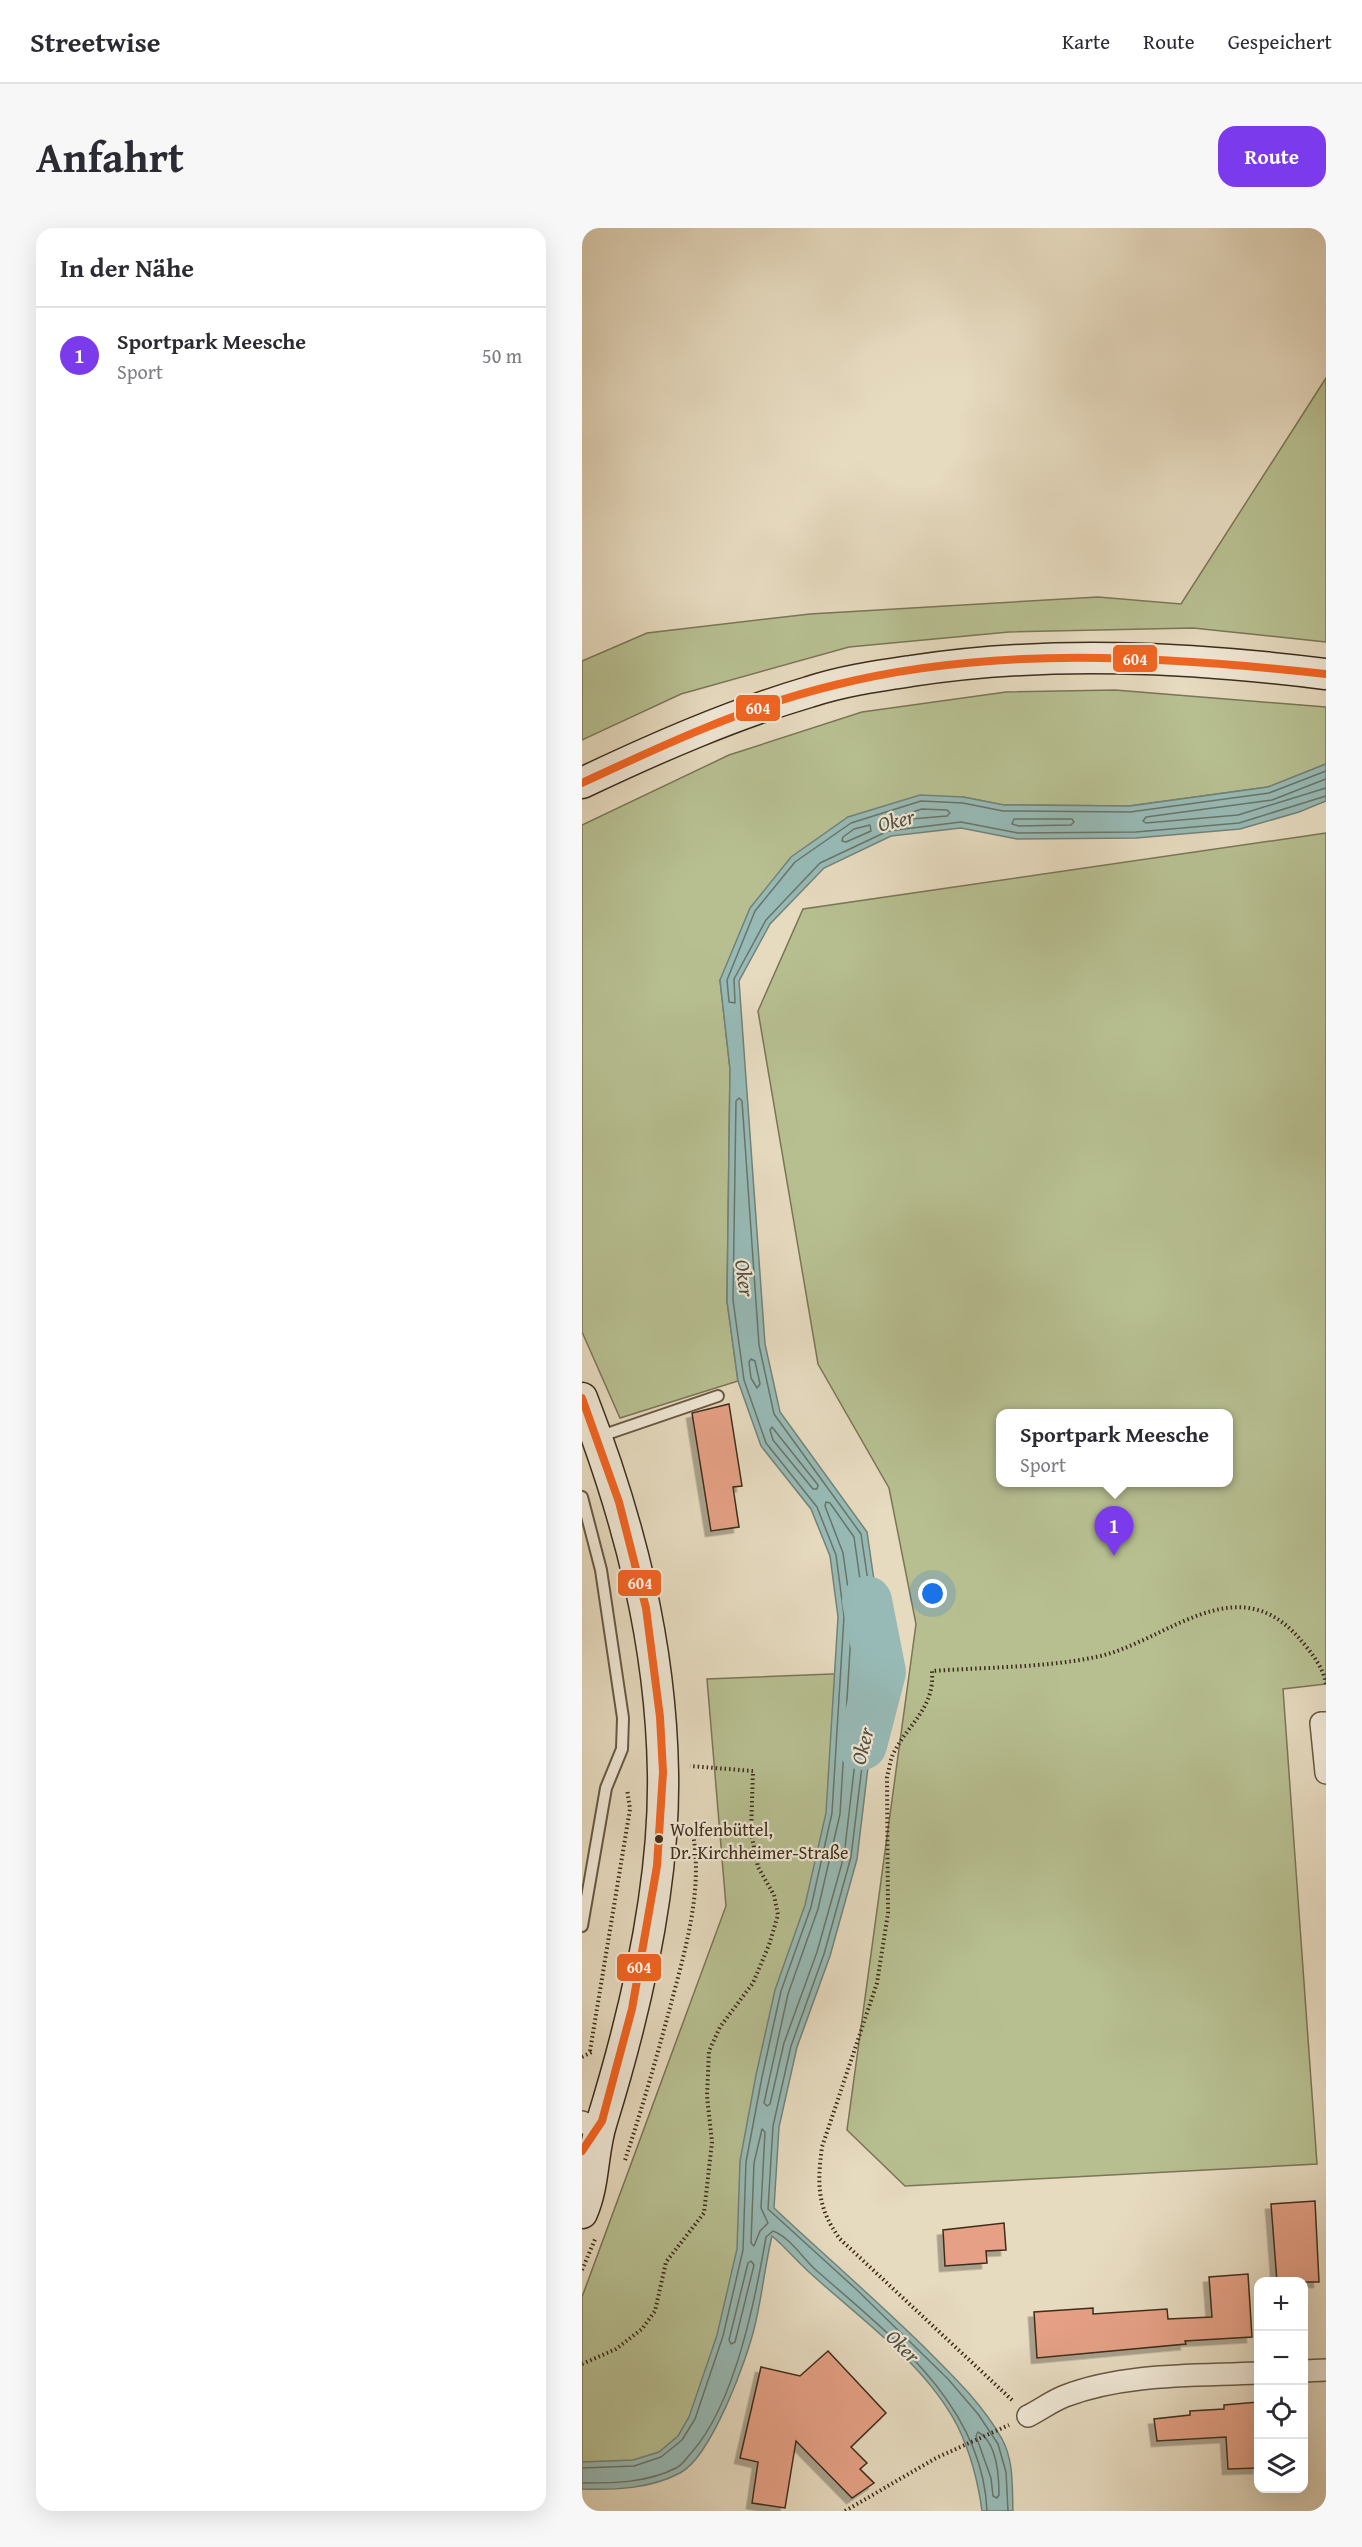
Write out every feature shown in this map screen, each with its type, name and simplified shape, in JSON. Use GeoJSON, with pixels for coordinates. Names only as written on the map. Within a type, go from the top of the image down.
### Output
{"type":"FeatureCollection","features":[{"type":"Feature","properties":{"kind":"main road"},"geometry":{"type":"LineString","coordinates":[[582,783],[714,725],[809,691],[866,678],[955,664],[1037,657],[1116,657],[1326,674]]}},
{"type":"Feature","properties":{"kind":"main road"},"geometry":{"type":"LineString","coordinates":[[582,1398],[634,1551],[646,1606],[656,1672],[663,1775],[661,1829],[654,1887],[636,1995],[622,2057],[588,2134],[589,2197],[582,2213]]}},
{"type":"Feature","properties":{"kind":"street"},"geometry":{"type":"LineString","coordinates":[[1326,1723],[1321,1723],[1326,1773]]}},
{"type":"Feature","properties":{"kind":"street"},"geometry":{"type":"LineString","coordinates":[[1308,2371],[1326,2370]]}},
{"type":"Feature","properties":{"kind":"street"},"geometry":{"type":"LineString","coordinates":[[1028,2416],[1064,2396],[1110,2384],[1157,2378],[1254,2373]]}},
{"type":"Feature","properties":{"kind":"lane"},"geometry":{"type":"LineString","coordinates":[[597,1437],[718,1396]]}},
{"type":"Feature","properties":{"kind":"lane"},"geometry":{"type":"LineString","coordinates":[[582,1497],[601,1570],[623,1718],[622,1749],[606,1788],[582,1926]]}},
{"type":"Feature","properties":{"kind":"path"},"geometry":{"type":"LineString","coordinates":[[845,2511],[936,2458],[1028,2416],[974,2362],[840,2239],[827,2221],[818,2175],[822,2147],[877,1983],[888,1913],[887,1777],[892,1757],[929,1701],[934,1686],[933,1671],[1051,1663],[1097,1656],[1133,1645],[1176,1622],[1216,1608],[1253,1608],[1285,1622],[1312,1654],[1326,1684]]}},
{"type":"Feature","properties":{"kind":"path"},"geometry":{"type":"LineString","coordinates":[[590,2052],[630,1809],[622,1749]]}},
{"type":"Feature","properties":{"kind":"path"},"geometry":{"type":"LineString","coordinates":[[582,2364],[616,2349],[642,2329],[655,2311],[666,2262],[705,2213],[712,2142],[707,2096],[709,2051],[720,2027],[753,1983],[769,1946],[778,1916],[774,1895],[758,1867],[751,1832],[753,1770],[685,1766]]}},
{"type":"Feature","properties":{"kind":"green space"},"geometry":{"type":"Polygon","coordinates":[[[1326,378],[1326,642],[1193,628],[1009,632],[849,647],[681,694],[582,740],[582,661],[647,633],[810,614],[1098,597],[1181,604],[1326,378]]]}},
{"type":"Feature","properties":{"kind":"green space"},"geometry":{"type":"Polygon","coordinates":[[[1115,690],[1326,707],[1326,764],[1268,787],[1129,806],[1003,805],[963,797],[848,817],[720,980],[730,1069],[727,1301],[738,1381],[620,1418],[582,1332],[582,825],[729,755],[862,712],[1006,692],[1115,690]]]}},
{"type":"Feature","properties":{"kind":"green space"},"geometry":{"type":"Polygon","coordinates":[[[1326,833],[1326,1684],[1283,1689],[1317,2164],[905,2186],[847,2130],[916,1624],[889,1488],[818,1364],[758,1011],[803,909],[1326,833]]]}},
{"type":"Feature","properties":{"kind":"green space"},"geometry":{"type":"Polygon","coordinates":[[[881,1672],[768,2125],[765,2209],[679,2453],[582,2477],[582,2297],[726,1906],[707,1679],[881,1672]]]}},
{"type":"Feature","properties":{"kind":"water"},"geometry":{"type":"Polygon","coordinates":[[[1326,764],[1326,801],[1299,812],[1240,829],[1136,838],[1017,839],[961,828],[891,836],[824,868],[770,924],[739,981],[765,1344],[780,1412],[867,1532],[883,1642],[857,1859],[830,1956],[797,2047],[779,2127],[774,2208],[886,2310],[965,2389],[985,2413],[1002,2439],[1009,2456],[1013,2511],[982,2511],[973,2468],[963,2437],[944,2404],[928,2383],[890,2343],[809,2272],[772,2236],[751,2341],[726,2406],[704,2448],[692,2463],[680,2473],[669,2478],[620,2489],[582,2489],[582,2462],[633,2460],[659,2452],[678,2436],[689,2417],[717,2335],[737,2249],[740,2161],[775,1990],[805,1905],[826,1813],[838,1617],[830,1556],[811,1509],[761,1446],[738,1381],[727,1301],[730,1069],[720,980],[750,908],[791,857],[848,817],[920,795],[963,797],[1004,805],[1130,806],[1268,787],[1326,764]]]}},
{"type":"Feature","properties":{"kind":"building"},"geometry":{"type":"Polygon","coordinates":[[[729,1404],[742,1486],[733,1487],[739,1527],[711,1531],[692,1413],[729,1404]]]}},
{"type":"Feature","properties":{"kind":"building"},"geometry":{"type":"Polygon","coordinates":[[[1315,2201],[1319,2282],[1308,2282],[1308,2277],[1277,2277],[1271,2204],[1315,2201]]]}},
{"type":"Feature","properties":{"kind":"building"},"geometry":{"type":"Polygon","coordinates":[[[1004,2223],[1006,2250],[986,2251],[987,2263],[945,2266],[943,2230],[1004,2223]]]}},
{"type":"Feature","properties":{"kind":"building"},"geometry":{"type":"Polygon","coordinates":[[[1248,2274],[1252,2337],[1185,2341],[1186,2344],[1037,2358],[1034,2312],[1093,2308],[1093,2314],[1167,2309],[1168,2319],[1212,2317],[1209,2277],[1248,2274]]]}},
{"type":"Feature","properties":{"kind":"building"},"geometry":{"type":"Polygon","coordinates":[[[828,2351],[886,2413],[851,2447],[867,2463],[860,2469],[874,2483],[852,2498],[796,2441],[785,2508],[752,2503],[758,2462],[740,2458],[761,2367],[800,2376],[828,2351]]]}},
{"type":"Feature","properties":{"kind":"building"},"geometry":{"type":"Polygon","coordinates":[[[1254,2402],[1254,2468],[1228,2469],[1226,2437],[1157,2441],[1154,2419],[1190,2415],[1190,2411],[1224,2409],[1224,2405],[1254,2402]]]}},
{"type":"Feature","properties":{"kind":"waterway","name":"Oker"},"geometry":{"type":"LineString","coordinates":[[862,1745],[881,1672],[867,1601]]}},
{"type":"Feature","properties":{"kind":"transit line","name":"604"},"geometry":{"type":"LineString","coordinates":[[582,783],[738,715],[802,694],[895,672],[1018,659],[1080,658],[1203,662],[1326,674]]}},
{"type":"Feature","properties":{"kind":"transit line","name":"604"},"geometry":{"type":"LineString","coordinates":[[582,1398],[619,1502],[646,1608],[660,1717],[663,1772],[657,1866],[632,2009],[602,2121],[582,2151]]}},
{"type":"Feature","properties":{"kind":"place","name":"Sportpark Meesche"},"geometry":{"type":"Point","coordinates":[1114,1556]}},
{"type":"Feature","properties":{"kind":"place","name":"Wolfenbüttel, Dr.-Kirchheimer-Straße"},"geometry":{"type":"Point","coordinates":[659,1839]}}]}
